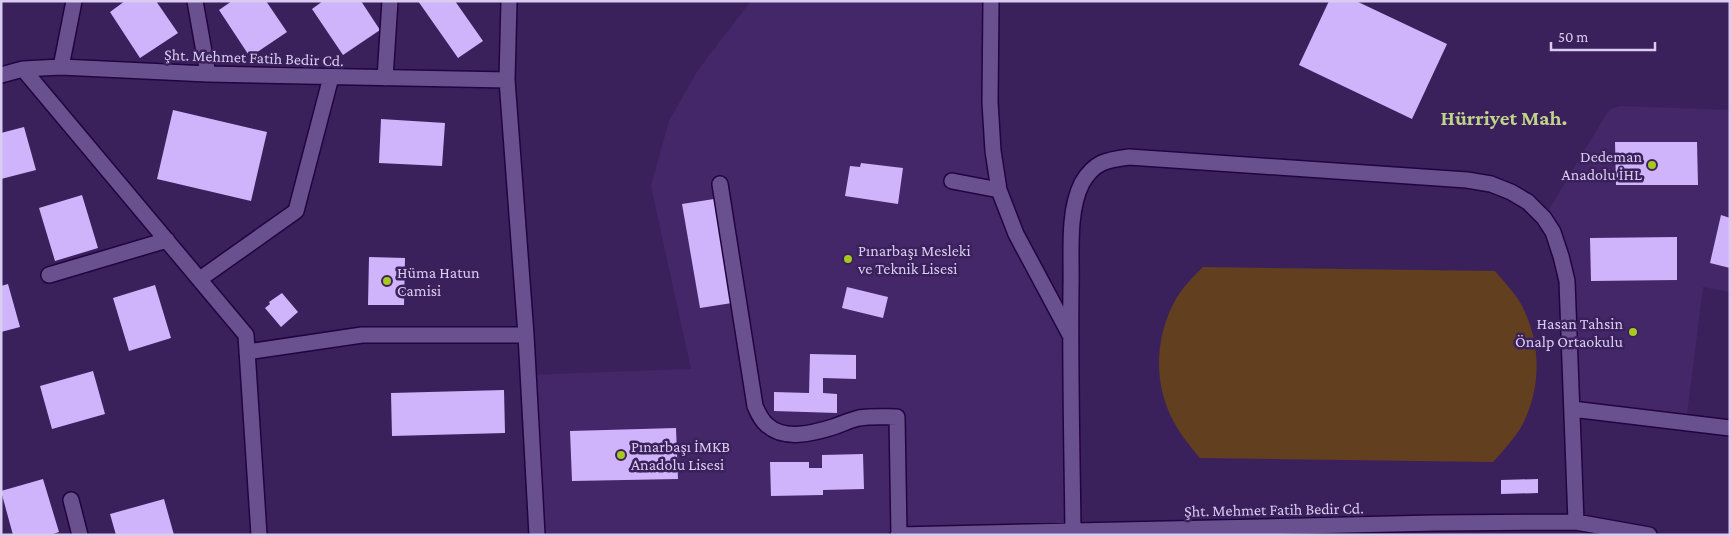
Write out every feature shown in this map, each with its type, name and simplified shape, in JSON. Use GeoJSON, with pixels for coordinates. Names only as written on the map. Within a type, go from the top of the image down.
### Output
{"type":"FeatureCollection","features":[{"type":"Feature","properties":{"kind":"street"},"geometry":{"type":"LineString","coordinates":[[61,67],[74,1]]}},
{"type":"Feature","properties":{"kind":"street"},"geometry":{"type":"LineString","coordinates":[[195,1],[208,74]]}},
{"type":"Feature","properties":{"kind":"street"},"geometry":{"type":"LineString","coordinates":[[385,78],[390,1]]}},
{"type":"Feature","properties":{"kind":"street"},"geometry":{"type":"LineString","coordinates":[[510,1],[507,80],[526,335],[537,535]]}},
{"type":"Feature","properties":{"kind":"street"},"geometry":{"type":"LineString","coordinates":[[991,1],[990,102],[993,151],[999,190],[1016,234],[1071,337]]}},
{"type":"Feature","properties":{"kind":"street","name":"Şht. Mehmet Fatih Bedir Cd."},"geometry":{"type":"LineString","coordinates":[[1,75],[23,69],[61,67],[208,74],[507,80]]}},
{"type":"Feature","properties":{"kind":"street"},"geometry":{"type":"LineString","coordinates":[[23,69],[246,335],[259,535]]}},
{"type":"Feature","properties":{"kind":"street"},"geometry":{"type":"LineString","coordinates":[[200,279],[296,211],[331,77]]}},
{"type":"Feature","properties":{"kind":"street"},"geometry":{"type":"LineString","coordinates":[[1073,531],[1071,337],[1072,230],[1075,204],[1082,184],[1090,172],[1106,160],[1129,157],[1467,180],[1490,184],[1511,192],[1528,202],[1544,218],[1554,232],[1567,281],[1572,409],[1582,526]]}},
{"type":"Feature","properties":{"kind":"street"},"geometry":{"type":"LineString","coordinates":[[952,181],[999,190]]}},
{"type":"Feature","properties":{"kind":"street"},"geometry":{"type":"LineString","coordinates":[[720,184],[756,406],[760,417],[772,429],[788,434],[815,432],[857,419],[874,416],[897,417],[898,535]]}},
{"type":"Feature","properties":{"kind":"street"},"geometry":{"type":"LineString","coordinates":[[49,275],[167,240]]}},
{"type":"Feature","properties":{"kind":"street"},"geometry":{"type":"LineString","coordinates":[[247,352],[362,335],[526,335]]}},
{"type":"Feature","properties":{"kind":"street"},"geometry":{"type":"LineString","coordinates":[[1572,409],[1730,428]]}},
{"type":"Feature","properties":{"kind":"street"},"geometry":{"type":"LineString","coordinates":[[71,500],[80,535]]}},
{"type":"Feature","properties":{"kind":"street","name":"Şht. Mehmet Fatih Bedir Cd."},"geometry":{"type":"LineString","coordinates":[[898,535],[1073,531],[1186,532],[1582,526],[1649,535]]}},
{"type":"Feature","properties":{"kind":"shaded area","name":"Pınarbaşı Mesleki ve Teknik Lisesi"},"geometry":{"type":"Polygon","coordinates":[[[751,1],[991,1],[999,190],[1071,337],[1073,531],[898,535],[537,535],[528,375],[691,369],[651,186],[669,121],[698,70],[751,1]]]}},
{"type":"Feature","properties":{"kind":"shaded area"},"geometry":{"type":"Polygon","coordinates":[[[1620,106],[1730,110],[1730,292],[1703,287],[1686,422],[1572,409],[1567,281],[1544,218],[1607,113],[1611,109],[1620,106]]]}},
{"type":"Feature","properties":{"kind":"shaded area"},"geometry":{"type":"Polygon","coordinates":[[[1203,267],[1495,271],[1521,304],[1528,319],[1536,351],[1536,383],[1527,414],[1520,429],[1493,462],[1200,458],[1175,424],[1168,409],[1163,394],[1159,362],[1163,330],[1169,314],[1182,290],[1203,267]]]}},
{"type":"Feature","properties":{"kind":"building"},"geometry":{"type":"Polygon","coordinates":[[[125,1],[156,1],[178,33],[140,58],[110,12],[125,1]]]}},
{"type":"Feature","properties":{"kind":"building"},"geometry":{"type":"Polygon","coordinates":[[[232,1],[266,1],[287,32],[250,57],[219,10],[232,1]]]}},
{"type":"Feature","properties":{"kind":"building"},"geometry":{"type":"Polygon","coordinates":[[[323,1],[361,1],[380,30],[343,55],[312,9],[323,1]]]}},
{"type":"Feature","properties":{"kind":"building"},"geometry":{"type":"Polygon","coordinates":[[[418,1],[455,1],[483,41],[458,58],[418,1]]]}},
{"type":"Feature","properties":{"kind":"building"},"geometry":{"type":"Polygon","coordinates":[[[1329,1],[1356,1],[1447,44],[1412,119],[1299,65],[1329,1]]]}},
{"type":"Feature","properties":{"kind":"building"},"geometry":{"type":"Polygon","coordinates":[[[173,110],[267,132],[251,201],[157,179],[173,110]]]}},
{"type":"Feature","properties":{"kind":"building"},"geometry":{"type":"Polygon","coordinates":[[[381,119],[445,123],[442,166],[379,163],[381,119]]]}},
{"type":"Feature","properties":{"kind":"building"},"geometry":{"type":"Polygon","coordinates":[[[24,127],[36,170],[1,179],[1,133],[24,127]]]}},
{"type":"Feature","properties":{"kind":"building"},"geometry":{"type":"Polygon","coordinates":[[[1615,142],[1697,142],[1698,185],[1616,185],[1615,142]]]}},
{"type":"Feature","properties":{"kind":"building"},"geometry":{"type":"Polygon","coordinates":[[[861,163],[903,168],[898,204],[845,196],[850,166],[860,167],[861,163]]]}},
{"type":"Feature","properties":{"kind":"building"},"geometry":{"type":"Polygon","coordinates":[[[82,195],[98,248],[55,261],[39,208],[82,195]]]}},
{"type":"Feature","properties":{"kind":"building"},"geometry":{"type":"Polygon","coordinates":[[[714,199],[732,303],[700,308],[682,204],[714,199]]]}},
{"type":"Feature","properties":{"kind":"building"},"geometry":{"type":"Polygon","coordinates":[[[1721,215],[1730,218],[1730,268],[1710,263],[1721,215]]]}},
{"type":"Feature","properties":{"kind":"building"},"geometry":{"type":"Polygon","coordinates":[[[1677,237],[1677,280],[1591,281],[1590,238],[1677,237]]]}},
{"type":"Feature","properties":{"kind":"building","name":"Hüma Hatun Camisi"},"geometry":{"type":"Polygon","coordinates":[[[369,257],[405,258],[404,305],[368,305],[369,257]]]}},
{"type":"Feature","properties":{"kind":"building"},"geometry":{"type":"Polygon","coordinates":[[[8,284],[20,327],[1,332],[1,286],[8,284]]]}},
{"type":"Feature","properties":{"kind":"building"},"geometry":{"type":"Polygon","coordinates":[[[155,285],[171,338],[129,351],[113,298],[155,285]]]}},
{"type":"Feature","properties":{"kind":"building"},"geometry":{"type":"Polygon","coordinates":[[[847,287],[888,297],[883,318],[842,308],[847,287]]]}},
{"type":"Feature","properties":{"kind":"building"},"geometry":{"type":"Polygon","coordinates":[[[282,293],[298,312],[281,327],[265,308],[270,304],[269,302],[282,293]]]}},
{"type":"Feature","properties":{"kind":"building"},"geometry":{"type":"Polygon","coordinates":[[[810,354],[856,355],[856,379],[823,378],[823,393],[837,394],[837,413],[774,411],[774,392],[809,393],[810,354]]]}},
{"type":"Feature","properties":{"kind":"building"},"geometry":{"type":"Polygon","coordinates":[[[93,371],[105,414],[52,429],[40,386],[93,371]]]}},
{"type":"Feature","properties":{"kind":"building"},"geometry":{"type":"Polygon","coordinates":[[[504,390],[505,433],[392,436],[391,393],[504,390]]]}},
{"type":"Feature","properties":{"kind":"building"},"geometry":{"type":"Polygon","coordinates":[[[676,428],[678,479],[572,481],[570,431],[676,428]]]}},
{"type":"Feature","properties":{"kind":"building"},"geometry":{"type":"Polygon","coordinates":[[[863,454],[864,489],[823,490],[823,495],[771,496],[770,462],[809,462],[809,468],[822,468],[822,455],[863,454]]]}},
{"type":"Feature","properties":{"kind":"building"},"geometry":{"type":"Polygon","coordinates":[[[43,479],[59,532],[50,535],[13,535],[1,491],[43,479]]]}},
{"type":"Feature","properties":{"kind":"building"},"geometry":{"type":"Polygon","coordinates":[[[1538,479],[1538,493],[1501,494],[1501,480],[1538,479]]]}},
{"type":"Feature","properties":{"kind":"building"},"geometry":{"type":"Polygon","coordinates":[[[164,499],[174,535],[116,535],[110,514],[164,499]]]}},
{"type":"Feature","properties":{"kind":"place","name":"Dedeman Anadolu İHL"},"geometry":{"type":"Point","coordinates":[1652,165]}},
{"type":"Feature","properties":{"kind":"place","name":"Pınarbaşı Mesleki ve Teknik Lisesi"},"geometry":{"type":"Point","coordinates":[848,259]}},
{"type":"Feature","properties":{"kind":"place","name":"Hüma Hatun Camisi"},"geometry":{"type":"Point","coordinates":[387,281]}},
{"type":"Feature","properties":{"kind":"place","name":"Hasan Tahsin Önalp Ortaokulu"},"geometry":{"type":"Point","coordinates":[1633,332]}},
{"type":"Feature","properties":{"kind":"place","name":"Pınarbaşı İMKB Anadolu Lisesi"},"geometry":{"type":"Point","coordinates":[621,455]}},
{"type":"Feature","properties":{"kind":"district","name":"Hürriyet Mah."},"geometry":{"type":"Point","coordinates":[1504,118]}}]}
